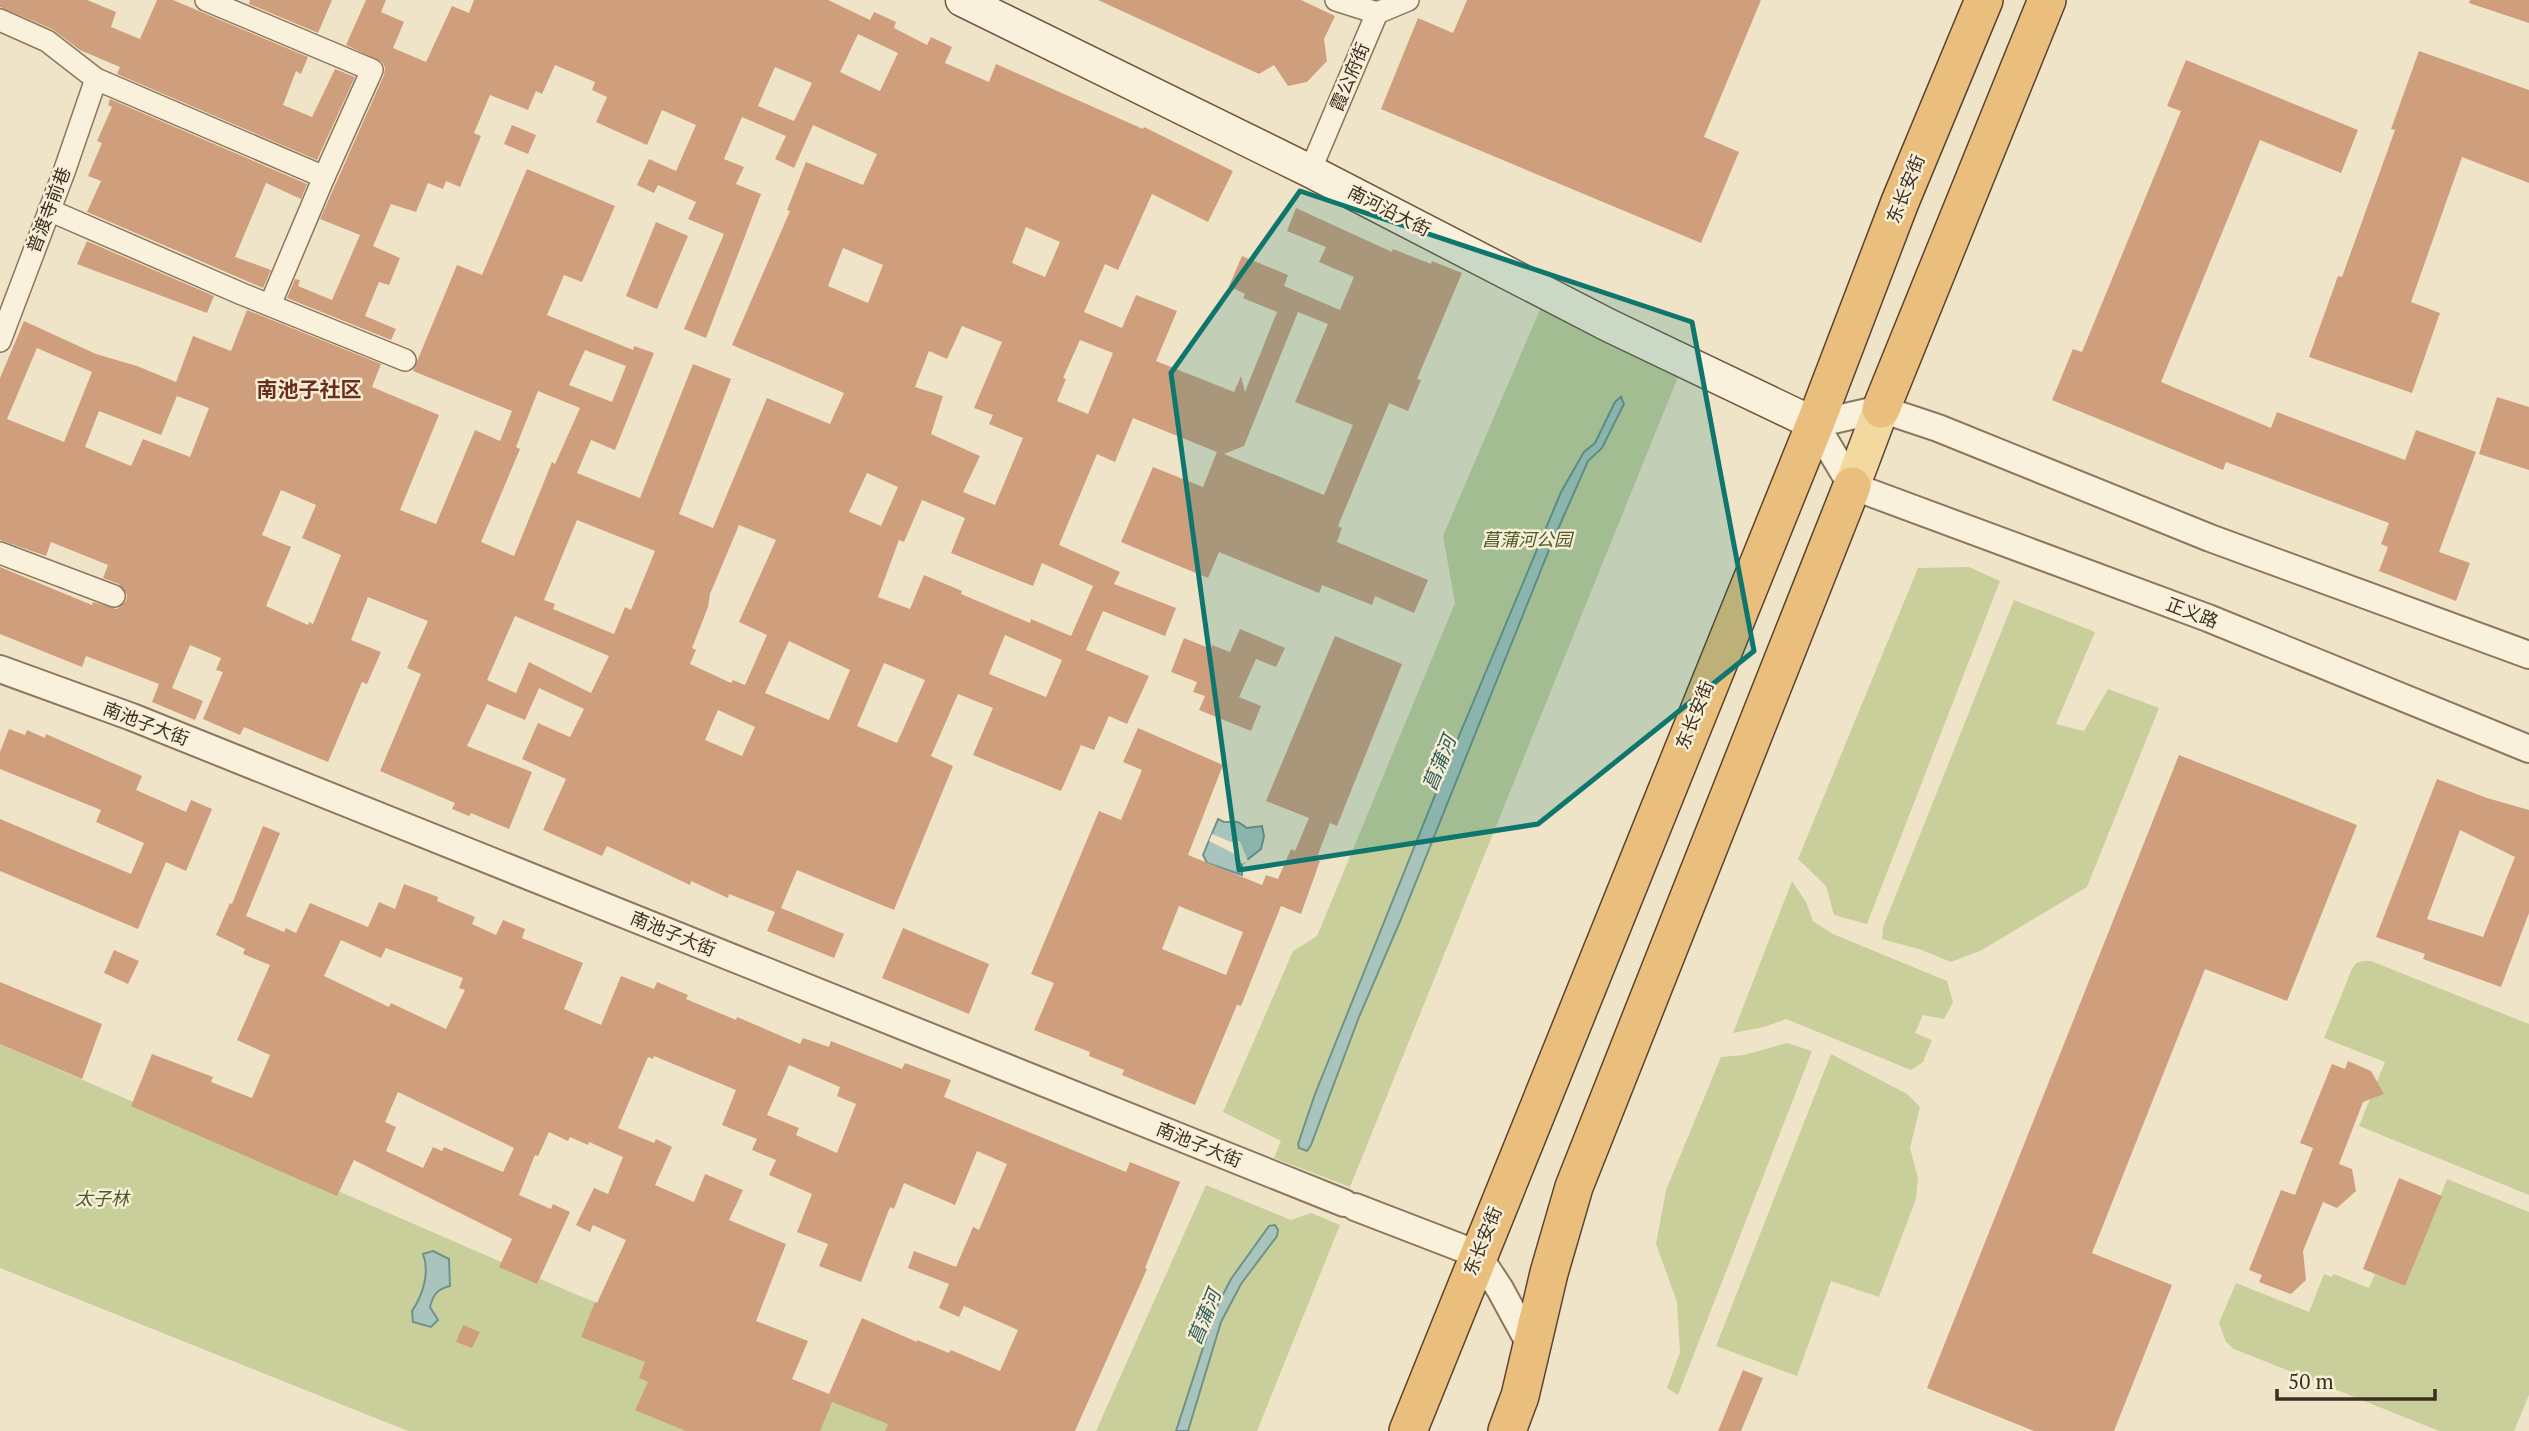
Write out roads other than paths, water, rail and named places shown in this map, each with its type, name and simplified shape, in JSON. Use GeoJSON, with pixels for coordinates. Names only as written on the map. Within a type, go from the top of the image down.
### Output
{"type":"FeatureCollection","features":[{"type":"Feature","properties":{"kind":"highway","name":"东长安街"},"geometry":{"type":"LineString","coordinates":[[1408,1431],[1477,1254],[1815,424],[1900,202],[1984,0]]}},
{"type":"Feature","properties":{"kind":"highway"},"geometry":{"type":"LineString","coordinates":[[1881,410],[2047,0]]}},
{"type":"Feature","properties":{"kind":"highway"},"geometry":{"type":"LineString","coordinates":[[1507,1431],[1520,1396],[1549,1273],[1574,1187],[1852,486]]}},
{"type":"Feature","properties":{"kind":"main road","name":"南河沿大街"},"geometry":{"type":"LineString","coordinates":[[962,0],[1310,171],[1608,325],[1815,424]]}},
{"type":"Feature","properties":{"kind":"main road"},"geometry":{"type":"LineString","coordinates":[[1852,486],[1881,410]]}},
{"type":"Feature","properties":{"kind":"street"},"geometry":{"type":"LineString","coordinates":[[206,0],[372,70],[270,305]]}},
{"type":"Feature","properties":{"kind":"street"},"geometry":{"type":"LineString","coordinates":[[1336,0],[1377,13],[1408,0]]}},
{"type":"Feature","properties":{"kind":"street","name":"霞公府街"},"geometry":{"type":"LineString","coordinates":[[1310,171],[1377,13]]}},
{"type":"Feature","properties":{"kind":"street"},"geometry":{"type":"LineString","coordinates":[[0,20],[47,41],[96,79],[324,177]]}},
{"type":"Feature","properties":{"kind":"street","name":"普渡寺前巷"},"geometry":{"type":"LineString","coordinates":[[0,341],[96,79]]}},
{"type":"Feature","properties":{"kind":"street"},"geometry":{"type":"LineString","coordinates":[[49,210],[405,360]]}},
{"type":"Feature","properties":{"kind":"street"},"geometry":{"type":"LineString","coordinates":[[1852,486],[1815,424],[1881,410],[1938,428],[2210,538],[2529,655]]}},
{"type":"Feature","properties":{"kind":"street","name":"正义路"},"geometry":{"type":"LineString","coordinates":[[1852,486],[2208,618],[2529,749]]}},
{"type":"Feature","properties":{"kind":"street"},"geometry":{"type":"LineString","coordinates":[[0,553],[114,596]]}},
{"type":"Feature","properties":{"kind":"street","name":"南池子大街"},"geometry":{"type":"LineString","coordinates":[[0,669],[132,717],[1477,1254]]}},
{"type":"Feature","properties":{"kind":"street"},"geometry":{"type":"LineString","coordinates":[[1477,1254],[1500,1289],[1531,1346]]}},
{"type":"Feature","properties":{"kind":"water"},"geometry":{"type":"Polygon","coordinates":[[[1621,397],[1624,404],[1602,448],[1588,461],[1551,545],[1359,1017],[1311,1145],[1307,1151],[1299,1148],[1315,1094],[1454,748],[1561,492],[1584,452],[1595,443],[1615,402],[1621,397]]]}},
{"type":"Feature","properties":{"kind":"water"},"geometry":{"type":"Polygon","coordinates":[[[1218,819],[1238,822],[1247,828],[1262,826],[1264,836],[1261,849],[1242,864],[1242,875],[1207,863],[1203,855],[1218,819]]]}},
{"type":"Feature","properties":{"kind":"water"},"geometry":{"type":"Polygon","coordinates":[[[1275,1225],[1277,1236],[1241,1284],[1221,1322],[1188,1431],[1176,1431],[1216,1308],[1231,1279],[1269,1226],[1275,1225]]]}},
{"type":"Feature","properties":{"kind":"water"},"geometry":{"type":"Polygon","coordinates":[[[433,1251],[449,1259],[450,1286],[436,1293],[433,1299],[430,1307],[438,1320],[431,1327],[413,1322],[412,1311],[424,1283],[426,1268],[423,1254],[433,1251]]]}},
{"type":"Feature","properties":{"kind":"district","name":"南池子社区"},"geometry":{"type":"Point","coordinates":[309,390]}},
{"type":"Feature","properties":{"kind":"park label","name":"菖蒲河公园"},"geometry":{"type":"Point","coordinates":[1527,540]}},
{"type":"Feature","properties":{"kind":"park label","name":"太子林"},"geometry":{"type":"Point","coordinates":[102,1199]}},
{"type":"Feature","properties":{"kind":"water label","name":"菖蒲河"},"geometry":{"type":"Point","coordinates":[1439,763]}},
{"type":"Feature","properties":{"kind":"water label","name":"菖蒲河"},"geometry":{"type":"Point","coordinates":[1204,1317]}}]}
